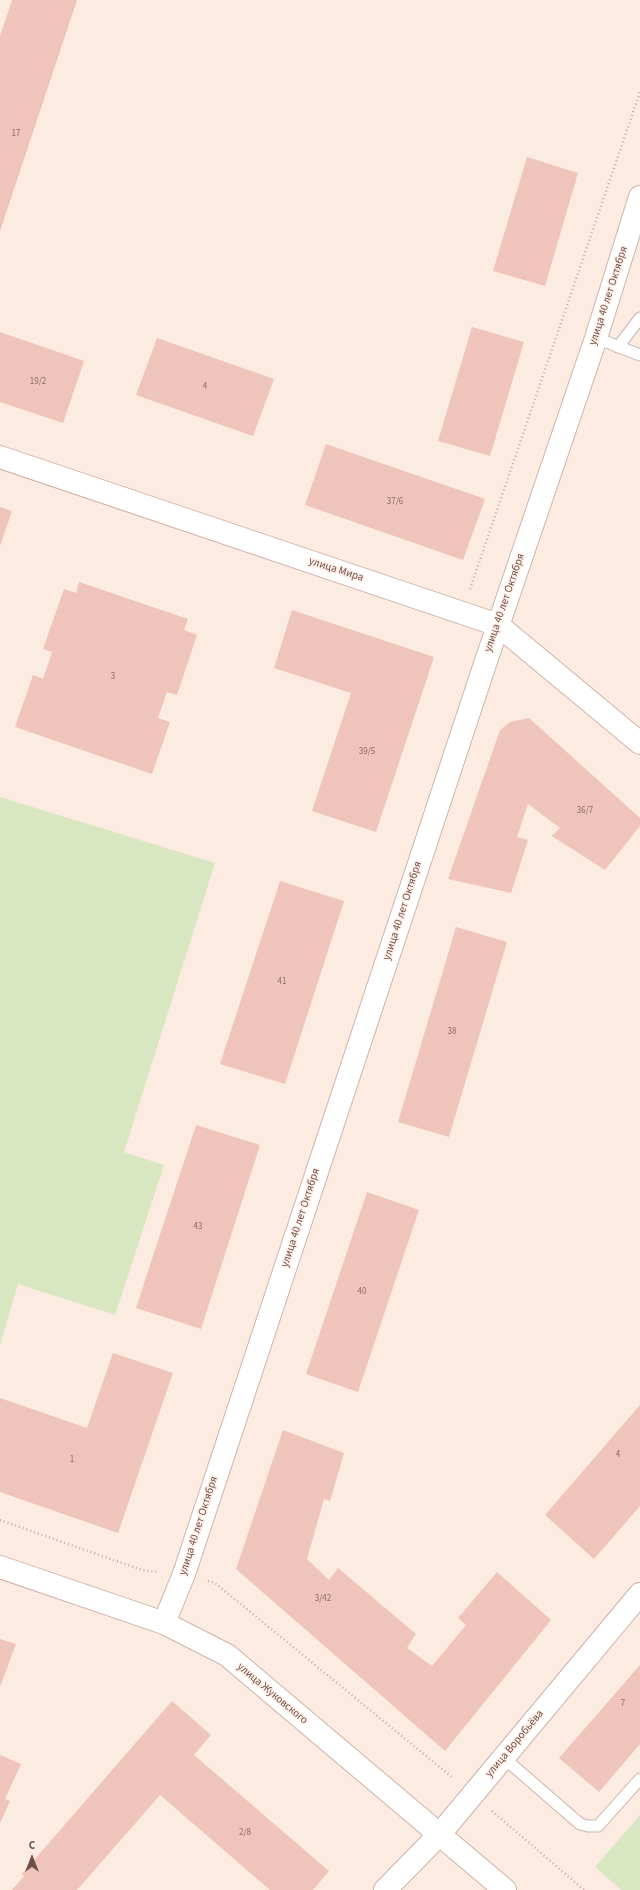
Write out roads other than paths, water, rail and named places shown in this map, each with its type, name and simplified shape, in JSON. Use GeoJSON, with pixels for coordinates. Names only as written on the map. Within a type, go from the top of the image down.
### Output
{"type":"FeatureCollection","features":[{"type":"Feature","properties":{"kind":"street","name":"улица 40 лет Октября"},"geometry":{"type":"LineString","coordinates":[[164,1623],[184,1574],[498,624],[596,338],[640,197]]}},
{"type":"Feature","properties":{"kind":"street","name":"улица Мира"},"geometry":{"type":"LineString","coordinates":[[0,457],[498,624],[640,743]]}},
{"type":"Feature","properties":{"kind":"street","name":"улица Жуковского"},"geometry":{"type":"LineString","coordinates":[[0,1566],[164,1623],[227,1655],[505,1890]]}},
{"type":"Feature","properties":{"kind":"street","name":"улица Воробьёва"},"geometry":{"type":"LineString","coordinates":[[385,1890],[439,1835],[640,1594]]}},
{"type":"Feature","properties":{"kind":"lane"},"geometry":{"type":"LineString","coordinates":[[618,347],[640,318]]}},
{"type":"Feature","properties":{"kind":"lane"},"geometry":{"type":"LineString","coordinates":[[596,338],[640,355]]}},
{"type":"Feature","properties":{"kind":"lane"},"geometry":{"type":"LineString","coordinates":[[504,1758],[580,1824],[588,1826],[598,1826],[640,1779]]}}]}
